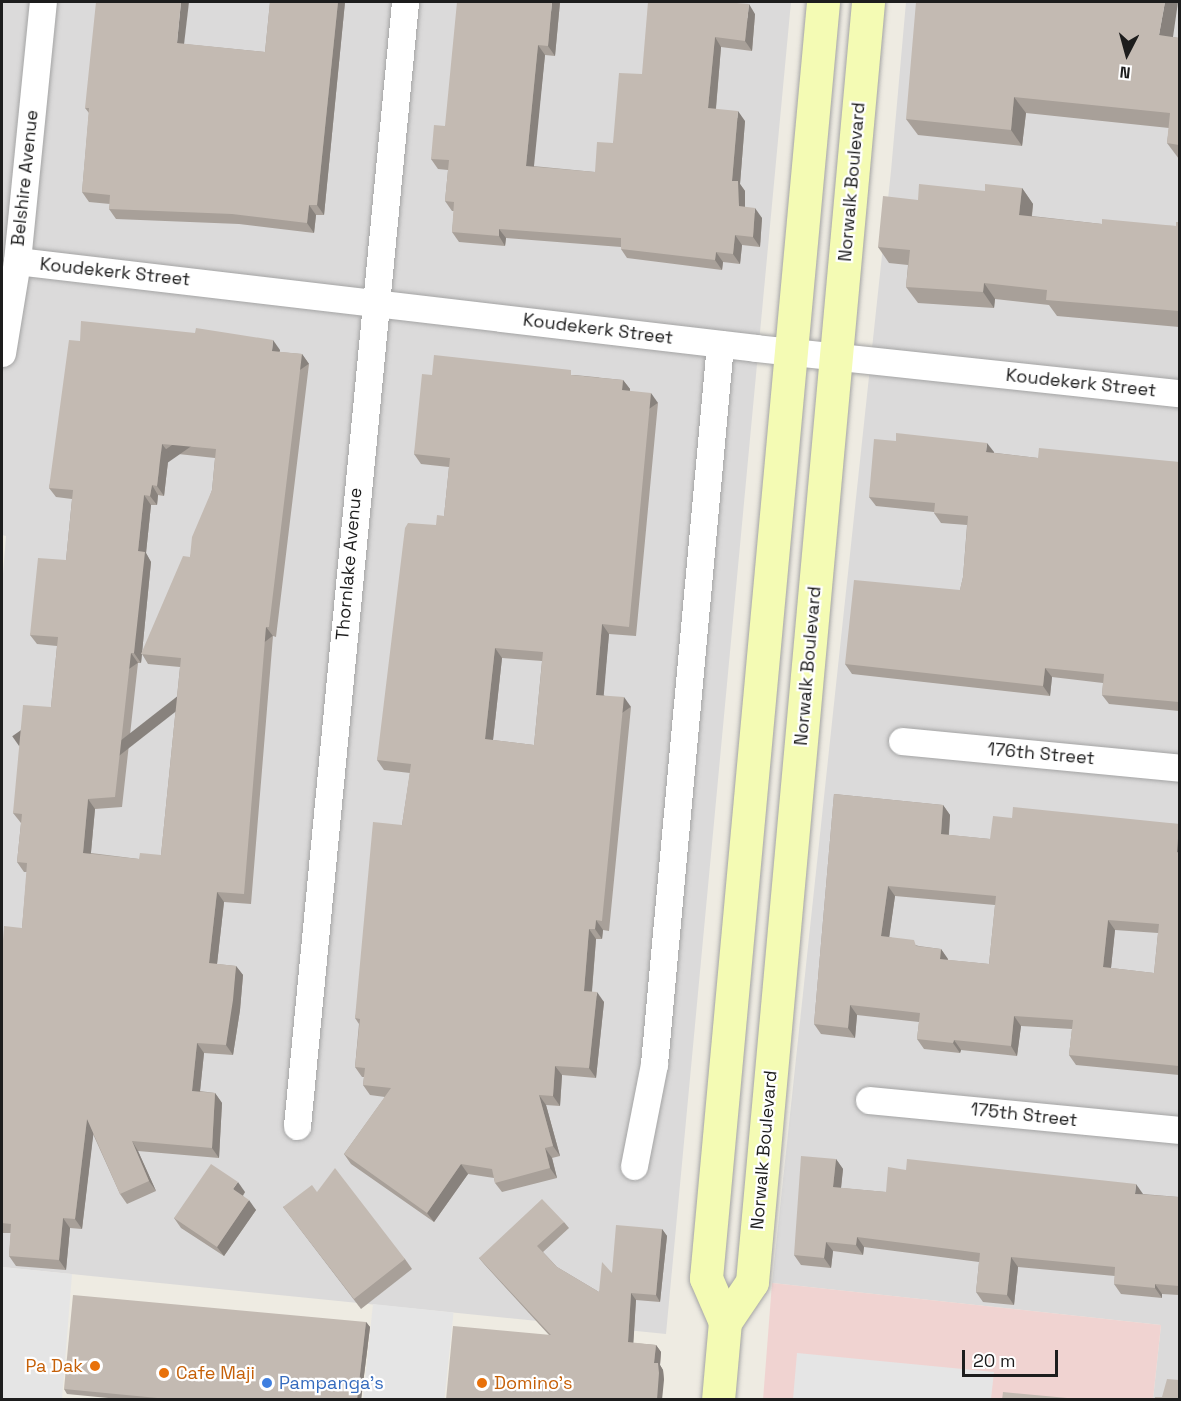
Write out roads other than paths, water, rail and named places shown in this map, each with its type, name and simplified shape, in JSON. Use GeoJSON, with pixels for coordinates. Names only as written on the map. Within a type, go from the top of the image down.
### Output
{"type":"FeatureCollection","features":[{"type":"Feature","properties":{"kind":"main road","name":"Norwalk Boulevard"},"geometry":{"type":"LineString","coordinates":[[718,1400],[725,1322],[706,1278],[823,2]]}},
{"type":"Feature","properties":{"kind":"main road","name":"Norwalk Boulevard"},"geometry":{"type":"LineString","coordinates":[[725,1322],[752,1282],[868,2]]}},
{"type":"Feature","properties":{"kind":"street","name":"Belshire Avenue"},"geometry":{"type":"LineString","coordinates":[[2,353],[17,261],[43,2]]}},
{"type":"Feature","properties":{"kind":"street","name":"Thornlake Avenue"},"geometry":{"type":"LineString","coordinates":[[297,1126],[373,301],[405,2]]}},
{"type":"Feature","properties":{"kind":"street","name":"Koudekerk Street"},"geometry":{"type":"LineString","coordinates":[[17,261],[373,301],[720,344],[1179,393]]}},
{"type":"Feature","properties":{"kind":"street"},"geometry":{"type":"LineString","coordinates":[[634,1166],[654,1064],[720,344]]}},
{"type":"Feature","properties":{"kind":"street","name":"176th Street"},"geometry":{"type":"LineString","coordinates":[[902,741],[1179,768]]}},
{"type":"Feature","properties":{"kind":"street","name":"175th Street"},"geometry":{"type":"LineString","coordinates":[[869,1100],[1179,1130]]}},
{"type":"Feature","properties":{"kind":"place","name":"Pa Dak"},"geometry":{"type":"Point","coordinates":[95,1366]}},
{"type":"Feature","properties":{"kind":"place","name":"Cafe Maji"},"geometry":{"type":"Point","coordinates":[164,1373]}},
{"type":"Feature","properties":{"kind":"place","name":"Pampanga's"},"geometry":{"type":"Point","coordinates":[267,1383]}},
{"type":"Feature","properties":{"kind":"place","name":"Domino's"},"geometry":{"type":"Point","coordinates":[482,1383]}}]}
